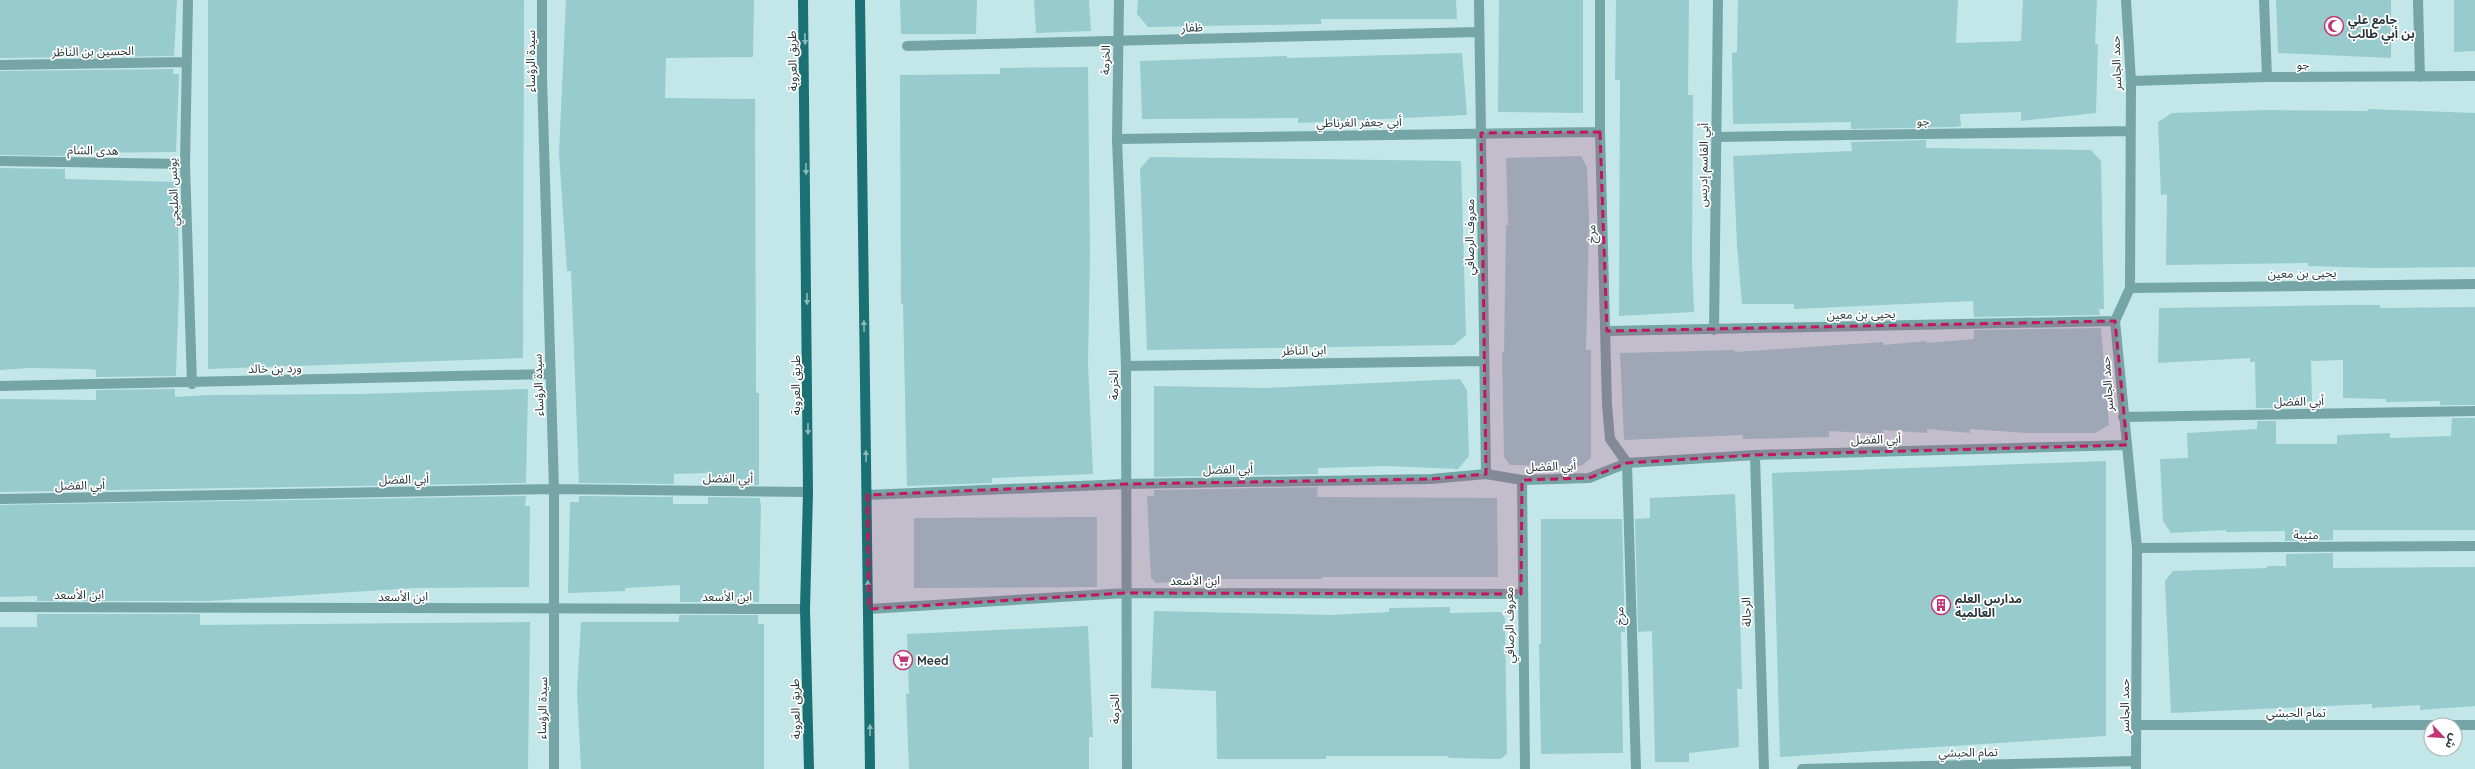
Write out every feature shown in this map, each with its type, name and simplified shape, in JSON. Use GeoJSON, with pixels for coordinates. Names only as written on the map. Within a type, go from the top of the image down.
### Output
{"type":"FeatureCollection","features":[{"type":"Feature","properties":{"kind":"main road","name":"طريق العروبة"},"geometry":{"type":"LineString","coordinates":[[803,0],[806,62],[808,492],[805,609],[809,769]]}},
{"type":"Feature","properties":{"kind":"main road"},"geometry":{"type":"LineString","coordinates":[[860,0],[870,769]]}},
{"type":"Feature","properties":{"kind":"street","name":"يونس المليجي"},"geometry":{"type":"LineString","coordinates":[[188,0],[185,164],[192,384]]}},
{"type":"Feature","properties":{"kind":"street","name":"سيدة الرؤساء"},"geometry":{"type":"LineString","coordinates":[[542,0],[542,77],[556,610],[554,769]]}},
{"type":"Feature","properties":{"kind":"street","name":"الخرمة"},"geometry":{"type":"LineString","coordinates":[[1118,0],[1118,139],[1126,366],[1127,769]]}},
{"type":"Feature","properties":{"kind":"street","name":"معروف الرصافي"},"geometry":{"type":"LineString","coordinates":[[1480,0],[1478,32],[1486,474]]}},
{"type":"Feature","properties":{"kind":"street","name":"مرخ"},"geometry":{"type":"LineString","coordinates":[[1600,0],[1600,132],[1610,439],[1627,463],[1636,769]]}},
{"type":"Feature","properties":{"kind":"street","name":"أبي القاسم إدريس"},"geometry":{"type":"LineString","coordinates":[[1714,330],[1718,0]]}},
{"type":"Feature","properties":{"kind":"street","name":"حمد الجاسر"},"geometry":{"type":"LineString","coordinates":[[2126,0],[2131,81],[2130,288],[2116,321],[2123,417],[2137,548],[2136,765]]}},
{"type":"Feature","properties":{"kind":"street"},"geometry":{"type":"LineString","coordinates":[[2264,0],[2267,77]]}},
{"type":"Feature","properties":{"kind":"street"},"geometry":{"type":"LineString","coordinates":[[2418,0],[2420,77]]}},
{"type":"Feature","properties":{"kind":"street","name":"ظفار"},"geometry":{"type":"LineString","coordinates":[[907,46],[1478,32]]}},
{"type":"Feature","properties":{"kind":"street","name":"الحسين بن الناظر"},"geometry":{"type":"LineString","coordinates":[[0,65],[186,62]]}},
{"type":"Feature","properties":{"kind":"street","name":"جو"},"geometry":{"type":"LineString","coordinates":[[2131,81],[2267,77],[2475,76]]}},
{"type":"Feature","properties":{"kind":"street","name":"أبي جعفر الغرناطي"},"geometry":{"type":"LineString","coordinates":[[1118,139],[1600,132]]}},
{"type":"Feature","properties":{"kind":"street","name":"جو"},"geometry":{"type":"LineString","coordinates":[[1716,137],[2130,132]]}},
{"type":"Feature","properties":{"kind":"street","name":"هدى الشام"},"geometry":{"type":"LineString","coordinates":[[0,161],[185,164]]}},
{"type":"Feature","properties":{"kind":"street","name":"يحيى بن معين"},"geometry":{"type":"LineString","coordinates":[[2130,288],[2475,284]]}},
{"type":"Feature","properties":{"kind":"street","name":"يحيى بن معين"},"geometry":{"type":"LineString","coordinates":[[1607,331],[2116,321]]}},
{"type":"Feature","properties":{"kind":"street","name":"ابن الناظر"},"geometry":{"type":"LineString","coordinates":[[1126,366],[1483,361]]}},
{"type":"Feature","properties":{"kind":"street","name":"ورد بن خالد"},"geometry":{"type":"LineString","coordinates":[[0,386],[192,384],[550,374]]}},
{"type":"Feature","properties":{"kind":"street","name":"أبي الفضل"},"geometry":{"type":"LineString","coordinates":[[2123,417],[2475,411]]}},
{"type":"Feature","properties":{"kind":"street","name":"أبي الفضل"},"geometry":{"type":"LineString","coordinates":[[867,495],[1126,484],[1430,479],[1486,474],[1522,480],[1589,478],[1627,463],[1755,455],[2127,445]]}},
{"type":"Feature","properties":{"kind":"street","name":"الرحالة"},"geometry":{"type":"LineString","coordinates":[[1755,455],[1764,769]]}},
{"type":"Feature","properties":{"kind":"street","name":"معروف الرصافي"},"geometry":{"type":"LineString","coordinates":[[1522,480],[1524,769]]}},
{"type":"Feature","properties":{"kind":"street","name":"أبي الفضل"},"geometry":{"type":"LineString","coordinates":[[0,499],[554,489],[808,492]]}},
{"type":"Feature","properties":{"kind":"street","name":"مثيبة"},"geometry":{"type":"LineString","coordinates":[[2137,548],[2475,546]]}},
{"type":"Feature","properties":{"kind":"street","name":"ابن الأسعد"},"geometry":{"type":"LineString","coordinates":[[869,609],[1126,592],[1522,594]]}},
{"type":"Feature","properties":{"kind":"street","name":"ابن الأسعد"},"geometry":{"type":"LineString","coordinates":[[0,607],[556,610],[805,609]]}},
{"type":"Feature","properties":{"kind":"street","name":"تمام الحبشي"},"geometry":{"type":"LineString","coordinates":[[2137,725],[2423,725]]}},
{"type":"Feature","properties":{"kind":"street"},"geometry":{"type":"LineString","coordinates":[[2463,725],[2475,725]]}},
{"type":"Feature","properties":{"kind":"street","name":"تمام الحبشي"},"geometry":{"type":"LineString","coordinates":[[1802,769],[2136,765]]}},
{"type":"Feature","properties":{"kind":"highlighted area"},"geometry":{"type":"Polygon","coordinates":[[[1600,132],[1607,331],[2115,321],[2127,445],[1755,455],[1627,463],[1589,478],[1522,480],[1521,594],[1126,593],[869,609],[867,495],[1126,484],[1431,479],[1486,474],[1481,133],[1600,132]]]}},
{"type":"Feature","properties":{"kind":"building"},"geometry":{"type":"Polygon","coordinates":[[[0,0],[177,0],[174,56],[0,58],[0,0]]]}},
{"type":"Feature","properties":{"kind":"building"},"geometry":{"type":"Polygon","coordinates":[[[208,0],[524,0],[523,358],[208,369],[208,0]]]}},
{"type":"Feature","properties":{"kind":"building"},"geometry":{"type":"Polygon","coordinates":[[[566,0],[754,0],[753,57],[666,58],[665,98],[755,99],[756,393],[759,393],[759,485],[708,484],[708,473],[674,474],[674,484],[579,483],[571,271],[567,271],[559,153],[566,0]]]}},
{"type":"Feature","properties":{"kind":"building"},"geometry":{"type":"Polygon","coordinates":[[[900,0],[977,0],[976,34],[901,34],[900,0]]]}},
{"type":"Feature","properties":{"kind":"building"},"geometry":{"type":"Polygon","coordinates":[[[1034,0],[1089,0],[1091,31],[1036,33],[1034,0]]]}},
{"type":"Feature","properties":{"kind":"building"},"geometry":{"type":"Polygon","coordinates":[[[1138,0],[1456,0],[1457,19],[1321,19],[1321,24],[1148,27],[1137,14],[1138,0]]]}},
{"type":"Feature","properties":{"kind":"building"},"geometry":{"type":"Polygon","coordinates":[[[1499,0],[1583,0],[1583,113],[1498,112],[1499,0]]]}},
{"type":"Feature","properties":{"kind":"building"},"geometry":{"type":"Polygon","coordinates":[[[1616,0],[1689,0],[1688,95],[1693,95],[1692,261],[1694,312],[1619,316],[1620,80],[1615,80],[1616,0]]]}},
{"type":"Feature","properties":{"kind":"building"},"geometry":{"type":"Polygon","coordinates":[[[1738,0],[1958,0],[1956,43],[2021,41],[2023,0],[2097,0],[2095,44],[2098,44],[2096,113],[2021,121],[2021,112],[1960,114],[1961,126],[1954,127],[1851,129],[1851,122],[1733,124],[1732,53],[1737,52],[1738,0]]]}},
{"type":"Feature","properties":{"kind":"building","name":"جامع علي بن أبي طالب"},"geometry":{"type":"Polygon","coordinates":[[[2276,0],[2391,0],[2391,58],[2278,53],[2276,0]]]}},
{"type":"Feature","properties":{"kind":"building"},"geometry":{"type":"Polygon","coordinates":[[[2454,0],[2475,0],[2475,51],[2454,52],[2454,0]]]}},
{"type":"Feature","properties":{"kind":"building"},"geometry":{"type":"Polygon","coordinates":[[[1462,53],[1467,115],[1298,123],[1298,118],[1142,119],[1140,61],[1287,56],[1287,58],[1462,53]]]}},
{"type":"Feature","properties":{"kind":"building"},"geometry":{"type":"Polygon","coordinates":[[[1088,67],[1090,254],[1088,364],[1093,474],[992,478],[992,483],[907,486],[903,304],[901,304],[900,75],[1000,74],[1000,68],[1088,67]]]}},
{"type":"Feature","properties":{"kind":"building"},"geometry":{"type":"Polygon","coordinates":[[[173,69],[173,74],[179,74],[176,152],[65,153],[65,156],[0,155],[0,71],[173,69]]]}},
{"type":"Feature","properties":{"kind":"building"},"geometry":{"type":"Polygon","coordinates":[[[2368,109],[2475,113],[2475,267],[2376,268],[2308,266],[2308,263],[2166,265],[2167,194],[2161,195],[2158,122],[2172,113],[2269,110],[2368,111],[2368,109]]]}},
{"type":"Feature","properties":{"kind":"building"},"geometry":{"type":"Polygon","coordinates":[[[1926,140],[1926,148],[2091,150],[2101,161],[2104,309],[2099,309],[2100,315],[1974,317],[1973,301],[1794,309],[1794,304],[1742,304],[1737,245],[1733,156],[1852,151],[1851,142],[1926,140]]]}},
{"type":"Feature","properties":{"kind":"building"},"geometry":{"type":"Polygon","coordinates":[[[1581,156],[1587,167],[1589,221],[1586,350],[1591,350],[1591,458],[1581,466],[1510,465],[1504,457],[1502,352],[1504,352],[1506,225],[1508,225],[1506,158],[1581,156]]]}},
{"type":"Feature","properties":{"kind":"building"},"geometry":{"type":"Polygon","coordinates":[[[1150,157],[1461,161],[1466,335],[1454,345],[1147,350],[1140,169],[1150,157]]]}},
{"type":"Feature","properties":{"kind":"building"},"geometry":{"type":"Polygon","coordinates":[[[0,168],[65,169],[65,179],[178,182],[179,289],[176,376],[96,377],[96,370],[89,369],[29,368],[0,370],[0,168]]]}},
{"type":"Feature","properties":{"kind":"building"},"geometry":{"type":"Polygon","coordinates":[[[2380,305],[2380,308],[2475,307],[2475,405],[2440,405],[2440,401],[2386,402],[2386,399],[2343,398],[2343,360],[2311,361],[2312,402],[2276,403],[2276,408],[2256,408],[2255,362],[2250,362],[2250,358],[2158,363],[2159,308],[2380,305]]]}},
{"type":"Feature","properties":{"kind":"building"},"geometry":{"type":"Polygon","coordinates":[[[2101,328],[2109,425],[2095,433],[2026,433],[1970,429],[1970,433],[1927,429],[1927,433],[1883,430],[1883,434],[1829,431],[1829,437],[1743,439],[1743,435],[1624,440],[1620,353],[1735,350],[1735,352],[1883,342],[1883,345],[1926,341],[1926,343],[1974,339],[1974,330],[2101,328]]]}},
{"type":"Feature","properties":{"kind":"building"},"geometry":{"type":"Polygon","coordinates":[[[1460,379],[1467,390],[1469,456],[1458,469],[1388,466],[1318,468],[1318,474],[1154,477],[1154,386],[1267,388],[1460,379]]]}},
{"type":"Feature","properties":{"kind":"building"},"geometry":{"type":"Polygon","coordinates":[[[175,389],[175,397],[208,395],[361,394],[528,389],[526,483],[0,492],[0,399],[96,400],[96,390],[175,389]]]}},
{"type":"Feature","properties":{"kind":"building"},"geometry":{"type":"Polygon","coordinates":[[[2452,418],[2475,418],[2475,530],[2333,530],[2333,540],[2285,541],[2285,531],[2226,532],[2226,530],[2171,533],[2163,521],[2160,459],[2188,458],[2187,433],[2257,429],[2257,421],[2276,421],[2276,444],[2337,444],[2337,435],[2390,433],[2390,438],[2451,436],[2452,418]]]}},
{"type":"Feature","properties":{"kind":"building","name":"مدارس العلم العالمية"},"geometry":{"type":"Polygon","coordinates":[[[2106,461],[2106,736],[1780,757],[1772,473],[2106,461]]]}},
{"type":"Feature","properties":{"kind":"building"},"geometry":{"type":"Polygon","coordinates":[[[1318,487],[1317,497],[1497,498],[1498,577],[1322,577],[1322,579],[1217,579],[1156,583],[1151,578],[1147,496],[1154,496],[1154,490],[1318,487]]]}},
{"type":"Feature","properties":{"kind":"building"},"geometry":{"type":"Polygon","coordinates":[[[1735,494],[1742,689],[1737,689],[1739,747],[1689,753],[1689,762],[1655,762],[1652,631],[1638,632],[1635,519],[1650,518],[1650,498],[1735,494]]]}},
{"type":"Feature","properties":{"kind":"building"},"geometry":{"type":"Polygon","coordinates":[[[526,496],[525,506],[530,506],[529,587],[415,588],[209,601],[37,601],[37,596],[0,597],[0,505],[526,496]]]}},
{"type":"Feature","properties":{"kind":"building"},"geometry":{"type":"Polygon","coordinates":[[[579,496],[673,497],[673,504],[708,504],[708,497],[760,498],[759,602],[680,602],[680,585],[625,588],[625,591],[568,593],[570,502],[579,502],[579,496]]]}},
{"type":"Feature","properties":{"kind":"building"},"geometry":{"type":"Polygon","coordinates":[[[1097,517],[1097,587],[914,588],[914,518],[1097,517]]]}},
{"type":"Feature","properties":{"kind":"building"},"geometry":{"type":"Polygon","coordinates":[[[1541,519],[1622,519],[1625,632],[1621,632],[1623,753],[1541,754],[1539,644],[1541,644],[1541,519]]]}},
{"type":"Feature","properties":{"kind":"building"},"geometry":{"type":"Polygon","coordinates":[[[2333,553],[2333,568],[2475,567],[2475,706],[2420,710],[2420,705],[2372,708],[2372,704],[2171,713],[2165,581],[2173,571],[2286,566],[2286,554],[2333,553]]]}},
{"type":"Feature","properties":{"kind":"building"},"geometry":{"type":"Polygon","coordinates":[[[1450,607],[1450,613],[1501,612],[1505,619],[1507,754],[1500,759],[1449,758],[1448,756],[1326,756],[1326,759],[1217,759],[1216,691],[1151,688],[1154,611],[1331,615],[1389,612],[1389,608],[1450,607]]]}},
{"type":"Feature","properties":{"kind":"building"},"geometry":{"type":"Polygon","coordinates":[[[37,614],[200,614],[200,625],[530,622],[528,769],[0,769],[0,627],[37,627],[37,614]]]}},
{"type":"Feature","properties":{"kind":"building"},"geometry":{"type":"Polygon","coordinates":[[[679,615],[758,615],[758,624],[764,624],[764,769],[581,769],[577,691],[581,622],[679,622],[679,615]]]}},
{"type":"Feature","properties":{"kind":"building"},"geometry":{"type":"Polygon","coordinates":[[[1088,626],[1093,737],[1089,737],[1089,769],[909,769],[906,694],[909,694],[907,634],[1088,626]]]}},
{"type":"Feature","properties":{"kind":"place","name":"جامع علي بن أبي طالب"},"geometry":{"type":"Point","coordinates":[2334,26]}},
{"type":"Feature","properties":{"kind":"place","name":"مدارس العلم العالمية"},"geometry":{"type":"Point","coordinates":[1941,605]}},
{"type":"Feature","properties":{"kind":"place","name":"Meed"},"geometry":{"type":"Point","coordinates":[903,660]}}]}
